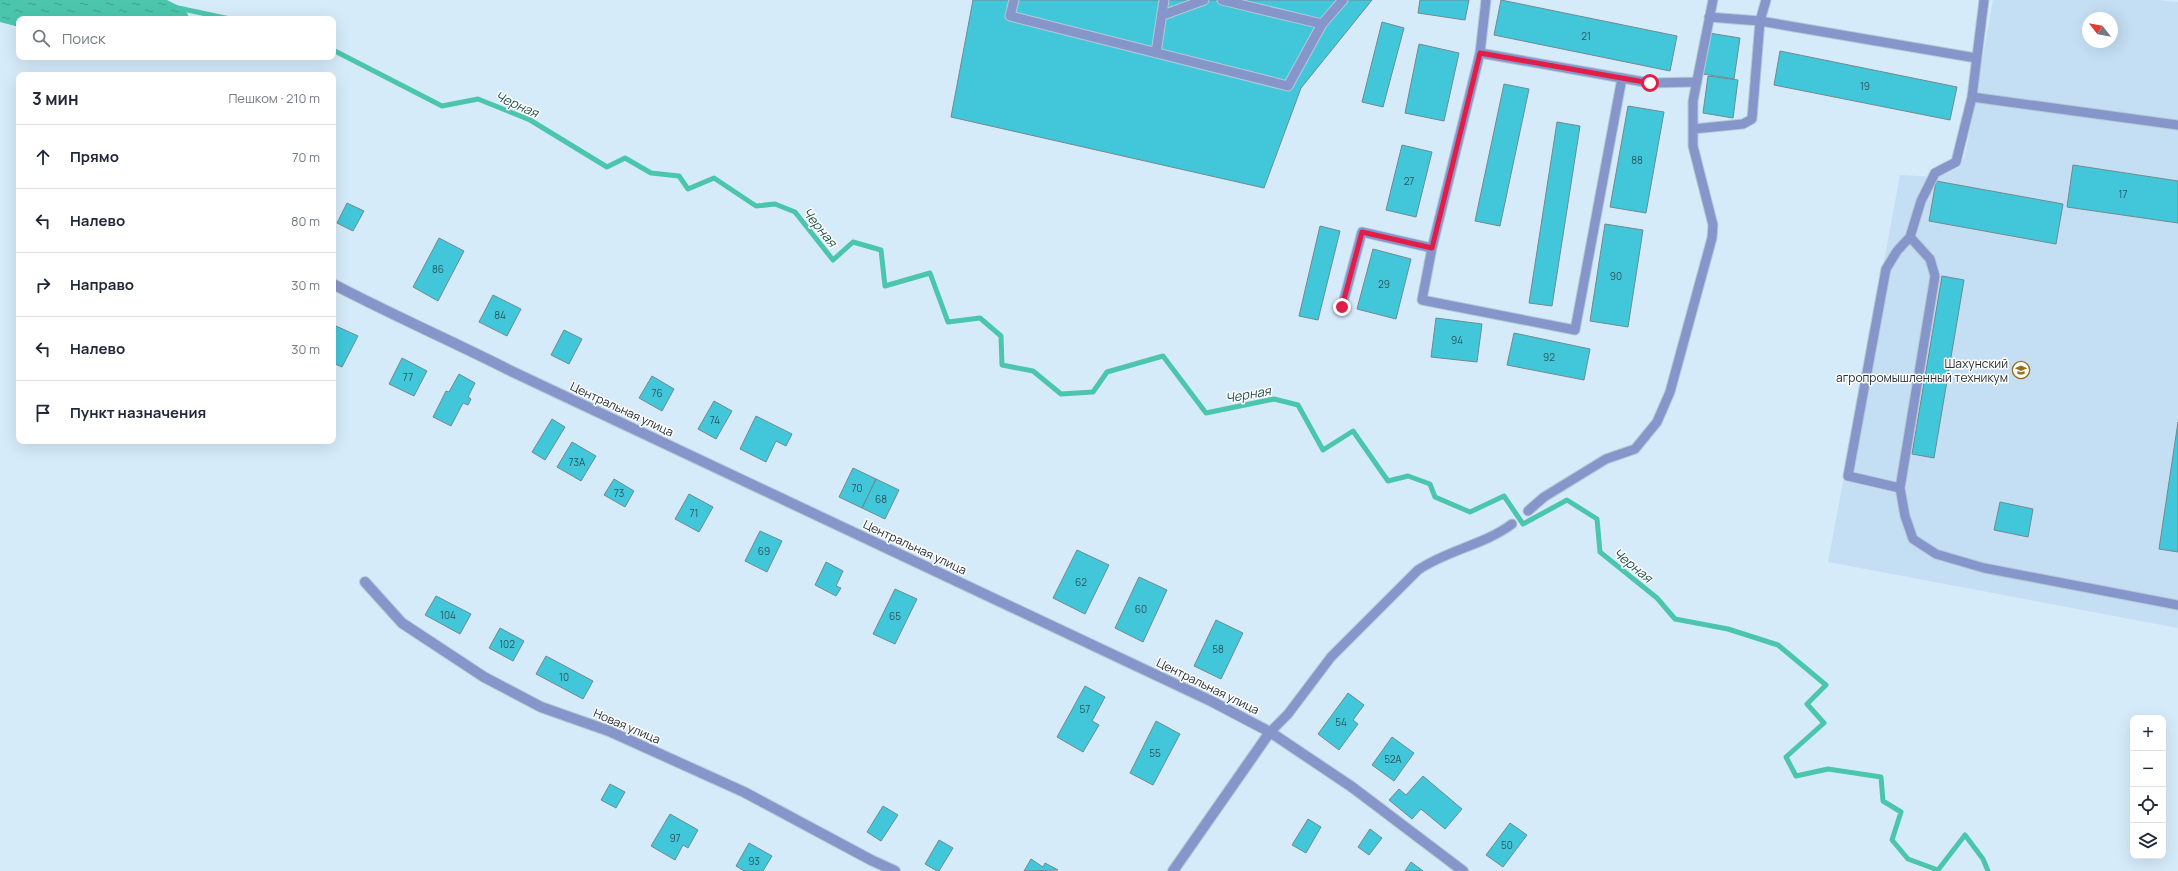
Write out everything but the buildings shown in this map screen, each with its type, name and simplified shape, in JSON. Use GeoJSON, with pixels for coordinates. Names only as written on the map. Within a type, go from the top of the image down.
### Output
{"type":"FeatureCollection","features":[{"type":"Feature","properties":{"kind":"street","name":"Центральная улица"},"geometry":{"type":"LineString","coordinates":[[336,286],[389,313],[446,338],[511,371],[1175,684],[1270,732],[1352,787],[1463,871]]}},
{"type":"Feature","properties":{"kind":"street","name":"Новая улица"},"geometry":{"type":"LineString","coordinates":[[365,582],[402,623],[484,677],[541,707],[609,731],[744,792],[871,860],[895,871]]}},
{"type":"Feature","properties":{"kind":"street"},"geometry":{"type":"LineString","coordinates":[[1173,871],[1270,732]]}},
{"type":"Feature","properties":{"kind":"lane"},"geometry":{"type":"LineString","coordinates":[[1014,0],[1010,16],[1288,86],[1322,24],[1343,0]]}},
{"type":"Feature","properties":{"kind":"lane"},"geometry":{"type":"LineString","coordinates":[[1156,53],[1163,15],[1164,0]]}},
{"type":"Feature","properties":{"kind":"lane"},"geometry":{"type":"LineString","coordinates":[[1163,15],[1204,0]]}},
{"type":"Feature","properties":{"kind":"lane"},"geometry":{"type":"LineString","coordinates":[[1222,0],[1322,24]]}},
{"type":"Feature","properties":{"kind":"lane"},"geometry":{"type":"LineString","coordinates":[[1486,0],[1480,53],[1432,248],[1422,300],[1575,330],[1622,78]]}},
{"type":"Feature","properties":{"kind":"lane"},"geometry":{"type":"LineString","coordinates":[[1528,511],[1544,496],[1606,458],[1635,449],[1657,422],[1670,392],[1712,238],[1713,225],[1694,146],[1693,101],[1713,0]]}},
{"type":"Feature","properties":{"kind":"lane"},"geometry":{"type":"LineString","coordinates":[[1693,129],[1743,124],[1752,119],[1760,21],[1766,0]]}},
{"type":"Feature","properties":{"kind":"lane"},"geometry":{"type":"LineString","coordinates":[[1900,488],[1848,476],[1886,269],[1897,251],[1910,237],[1921,201],[1935,173],[1956,162],[1972,97],[1984,0]]}},
{"type":"Feature","properties":{"kind":"lane"},"geometry":{"type":"LineString","coordinates":[[1709,17],[1760,21],[1976,58]]}},
{"type":"Feature","properties":{"kind":"lane"},"geometry":{"type":"LineString","coordinates":[[1480,53],[1650,83],[1697,82]]}},
{"type":"Feature","properties":{"kind":"lane"},"geometry":{"type":"LineString","coordinates":[[1972,97],[2178,125]]}},
{"type":"Feature","properties":{"kind":"lane"},"geometry":{"type":"LineString","coordinates":[[1342,307],[1362,232],[1432,248]]}},
{"type":"Feature","properties":{"kind":"lane"},"geometry":{"type":"LineString","coordinates":[[1910,237],[1930,259],[1934,276],[1900,488],[1905,516],[1913,539],[1936,554],[1984,568],[2178,605]]}},
{"type":"Feature","properties":{"kind":"lane"},"geometry":{"type":"LineString","coordinates":[[1270,732],[1288,714],[1331,657],[1418,570],[1433,560],[1498,534],[1512,524]]}},
{"type":"Feature","properties":{"kind":"shaded area","name":"Шахунский агропромышленный техникум"},"geometry":{"type":"Polygon","coordinates":[[[1993,0],[2159,0],[2178,2],[2178,628],[1828,562],[1900,175],[1937,177],[1958,168],[1965,156],[1993,0]]]}},
{"type":"Feature","properties":{"kind":"water"},"geometry":{"type":"Polygon","coordinates":[[[0,0],[167,0],[185,9],[188,16],[16,16],[16,26],[0,22],[0,0]]]}},
{"type":"Feature","properties":{"kind":"waterway","name":"Черная"},"geometry":{"type":"LineString","coordinates":[[178,8],[216,16]]}},
{"type":"Feature","properties":{"kind":"waterway","name":"Черная"},"geometry":{"type":"LineString","coordinates":[[336,52],[442,106],[478,99],[530,120],[607,167],[625,158],[651,173],[679,176],[688,189],[714,178],[756,206],[775,204],[795,212],[833,260],[853,242],[881,250],[885,286],[930,273],[948,322],[980,318],[1001,336],[1002,365],[1033,371],[1061,394],[1093,392],[1107,372],[1163,356],[1206,413],[1274,399],[1298,405],[1323,450],[1353,431],[1388,481],[1408,476],[1430,484],[1435,497],[1470,512],[1504,496],[1523,524],[1567,500],[1597,519],[1600,552],[1657,598],[1675,619],[1728,629],[1778,645],[1826,685],[1807,704],[1824,723],[1786,757],[1796,776],[1828,769],[1881,777],[1883,801],[1901,812],[1892,840],[1908,859],[1938,870],[1965,835],[1983,859],[1988,871]]}},
{"type":"Feature","properties":{"kind":"place","name":"Шахунский агропромышленный техникум"},"geometry":{"type":"Point","coordinates":[2021,370]}},
{"type":"Feature","properties":{"kind":"route"},"geometry":{"type":"LineString","coordinates":[[1342,307],[1362,232],[1432,248],[1480,53],[1650,83]]}}]}
